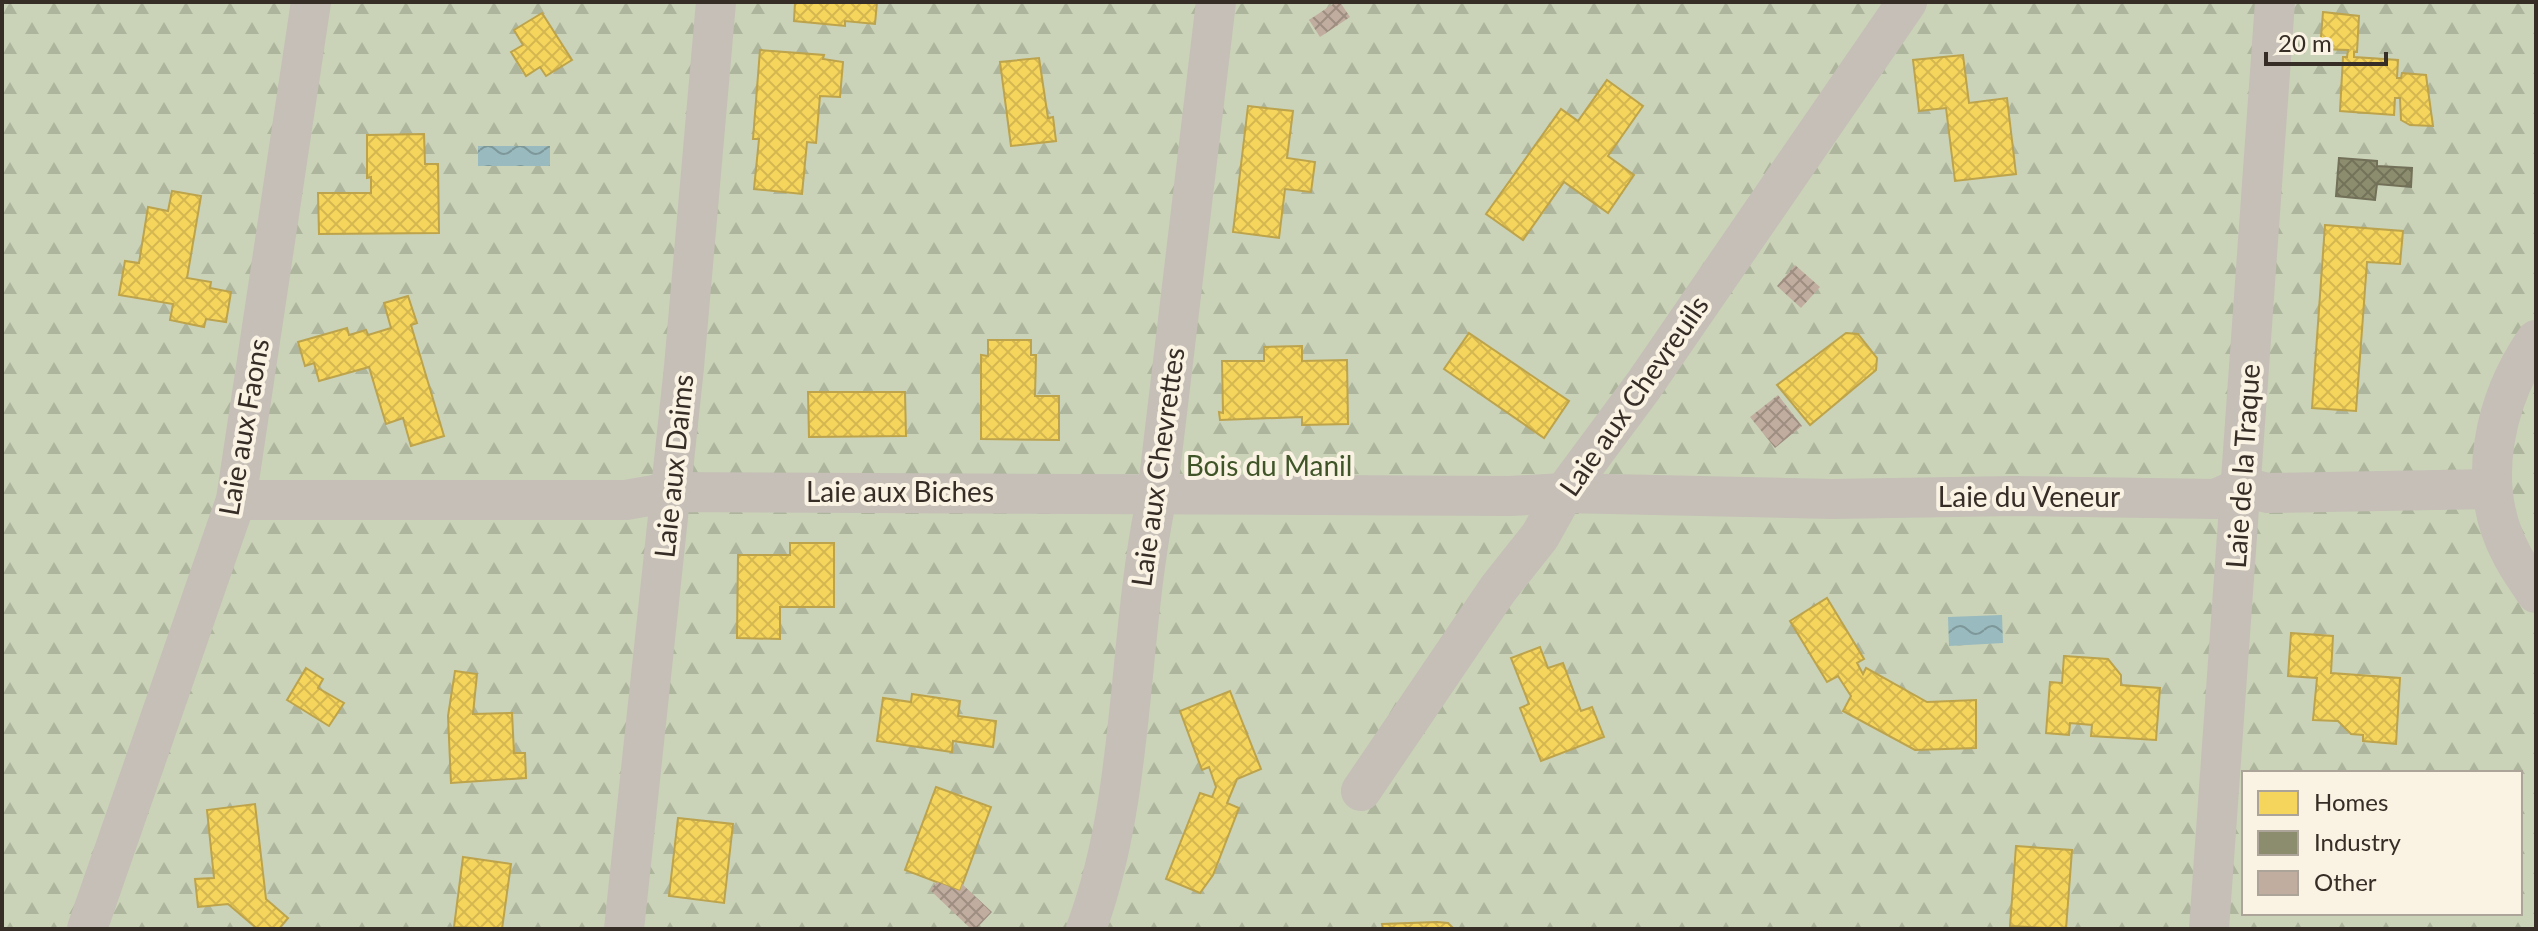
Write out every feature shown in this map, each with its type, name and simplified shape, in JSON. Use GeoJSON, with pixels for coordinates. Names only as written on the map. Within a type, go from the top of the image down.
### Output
{"type":"FeatureCollection","features":[{"type":"Feature","properties":{"kind":"street","name":"Laie aux Faons"},"geometry":{"type":"LineString","coordinates":[[87,929],[236,500],[311,2]]}},
{"type":"Feature","properties":{"kind":"street","name":"Laie aux Daims"},"geometry":{"type":"LineString","coordinates":[[624,929],[671,492],[716,2]]}},
{"type":"Feature","properties":{"kind":"street","name":"Laie aux Chevrettes"},"geometry":{"type":"LineString","coordinates":[[1086,929],[1100,891],[1111,842],[1146,548],[1157,496],[1216,2]]}},
{"type":"Feature","properties":{"kind":"street","name":"Laie aux Chevreuils"},"geometry":{"type":"LineString","coordinates":[[1361,791],[1498,589],[1540,536],[1564,493],[1644,385],[1907,2]]}},
{"type":"Feature","properties":{"kind":"street","name":"Laie de la Traque"},"geometry":{"type":"LineString","coordinates":[[2209,929],[2275,2]]}},
{"type":"Feature","properties":{"kind":"street"},"geometry":{"type":"LineString","coordinates":[[2536,340],[2520,362],[2508,389],[2494,444],[2491,489],[2509,549],[2536,593]]}},
{"type":"Feature","properties":{"kind":"street","name":"Laie du Veneur"},"geometry":{"type":"LineString","coordinates":[[1564,493],[1832,499],[2014,496],[2216,499],[2242,487],[2268,493],[2491,489]]}},
{"type":"Feature","properties":{"kind":"street","name":"Laie aux Biches"},"geometry":{"type":"LineString","coordinates":[[236,500],[626,500],[671,492],[1157,496],[1510,496],[1564,493]]}},
{"type":"Feature","properties":{"kind":"green space","name":"Bois du Manil"},"geometry":{"type":"Polygon","coordinates":[[[2,2],[2536,2],[2536,929],[2,929],[2,2]]]}},
{"type":"Feature","properties":{"kind":"water"},"geometry":{"type":"Polygon","coordinates":[[[478,146],[550,146],[550,166],[478,166],[478,146]]]}},
{"type":"Feature","properties":{"kind":"water"},"geometry":{"type":"Polygon","coordinates":[[[2002,615],[2003,643],[1949,646],[1948,617],[2002,615]]]}},
{"type":"Feature","properties":{"kind":"building: Homes"},"geometry":{"type":"Polygon","coordinates":[[[795,2],[877,2],[875,24],[845,21],[845,26],[794,21],[795,2]]]}},
{"type":"Feature","properties":{"kind":"building: Homes"},"geometry":{"type":"Polygon","coordinates":[[[2323,12],[2359,16],[2354,57],[2398,60],[2397,78],[2401,78],[2402,73],[2426,75],[2433,126],[2410,125],[2401,120],[2400,98],[2395,98],[2394,115],[2340,111],[2343,57],[2347,57],[2348,50],[2320,49],[2323,12]]]}},
{"type":"Feature","properties":{"kind":"building: Homes"},"geometry":{"type":"Polygon","coordinates":[[[542,13],[572,60],[546,76],[540,67],[526,76],[511,52],[523,45],[514,30],[542,13]]]}},
{"type":"Feature","properties":{"kind":"building: Homes"},"geometry":{"type":"Polygon","coordinates":[[[760,50],[824,55],[823,59],[843,62],[840,97],[820,96],[816,143],[807,142],[802,194],[754,189],[759,139],[753,139],[760,50]]]}},
{"type":"Feature","properties":{"kind":"building: Homes"},"geometry":{"type":"Polygon","coordinates":[[[1963,55],[1969,103],[2007,98],[2016,174],[1955,181],[1946,108],[1919,111],[1913,60],[1963,55]]]}},
{"type":"Feature","properties":{"kind":"building: Homes"},"geometry":{"type":"Polygon","coordinates":[[[1039,58],[1048,118],[1053,117],[1056,141],[1011,146],[1000,62],[1039,58]]]}},
{"type":"Feature","properties":{"kind":"building: Homes"},"geometry":{"type":"Polygon","coordinates":[[[1607,80],[1643,106],[1608,156],[1634,175],[1608,213],[1564,182],[1523,240],[1486,214],[1561,109],[1578,121],[1607,80]]]}},
{"type":"Feature","properties":{"kind":"building: Homes"},"geometry":{"type":"Polygon","coordinates":[[[1248,106],[1293,111],[1287,158],[1315,162],[1311,192],[1285,189],[1279,238],[1233,232],[1248,106]]]}},
{"type":"Feature","properties":{"kind":"building: Homes"},"geometry":{"type":"Polygon","coordinates":[[[424,134],[425,164],[438,164],[439,233],[319,234],[318,193],[371,193],[371,177],[367,178],[367,135],[424,134]]]}},
{"type":"Feature","properties":{"kind":"building: Homes"},"geometry":{"type":"Polygon","coordinates":[[[172,191],[201,196],[187,278],[211,282],[210,288],[231,292],[226,322],[206,319],[204,327],[170,320],[173,304],[119,295],[125,261],[139,263],[148,207],[168,211],[172,191]]]}},
{"type":"Feature","properties":{"kind":"building: Homes"},"geometry":{"type":"Polygon","coordinates":[[[2325,225],[2403,231],[2400,264],[2367,262],[2356,411],[2312,408],[2325,225]]]}},
{"type":"Feature","properties":{"kind":"building: Homes"},"geometry":{"type":"Polygon","coordinates":[[[408,296],[417,323],[411,325],[444,436],[411,446],[403,418],[386,424],[369,367],[319,381],[314,363],[305,366],[298,342],[347,328],[349,335],[366,330],[368,335],[391,328],[384,303],[408,296]]]}},
{"type":"Feature","properties":{"kind":"building: Homes"},"geometry":{"type":"Polygon","coordinates":[[[1469,333],[1569,401],[1544,438],[1444,369],[1469,333]]]}},
{"type":"Feature","properties":{"kind":"building: Homes"},"geometry":{"type":"Polygon","coordinates":[[[1846,333],[1858,334],[1877,358],[1876,370],[1810,425],[1777,385],[1846,333]]]}},
{"type":"Feature","properties":{"kind":"building: Homes"},"geometry":{"type":"Polygon","coordinates":[[[988,340],[1031,340],[1031,355],[1036,355],[1035,396],[1059,396],[1059,440],[981,439],[981,355],[988,356],[988,340]]]}},
{"type":"Feature","properties":{"kind":"building: Homes"},"geometry":{"type":"Polygon","coordinates":[[[1302,346],[1302,361],[1347,360],[1348,424],[1302,425],[1302,417],[1220,420],[1219,412],[1223,413],[1222,361],[1264,361],[1264,347],[1302,346]]]}},
{"type":"Feature","properties":{"kind":"building: Homes"},"geometry":{"type":"Polygon","coordinates":[[[808,392],[905,392],[906,436],[809,437],[808,392]]]}},
{"type":"Feature","properties":{"kind":"building: Homes"},"geometry":{"type":"Polygon","coordinates":[[[790,543],[834,543],[834,607],[780,607],[780,639],[737,638],[738,555],[790,555],[790,543]]]}},
{"type":"Feature","properties":{"kind":"building: Homes"},"geometry":{"type":"Polygon","coordinates":[[[1827,598],[1864,659],[1857,663],[1863,674],[1866,668],[1927,702],[1976,700],[1976,748],[1915,750],[1843,711],[1851,696],[1838,676],[1827,682],[1790,621],[1827,598]]]}},
{"type":"Feature","properties":{"kind":"building: Homes"},"geometry":{"type":"Polygon","coordinates":[[[2291,633],[2333,636],[2331,673],[2400,678],[2396,744],[2363,741],[2363,735],[2351,734],[2338,721],[2313,720],[2317,678],[2288,676],[2291,633]]]}},
{"type":"Feature","properties":{"kind":"building: Homes"},"geometry":{"type":"Polygon","coordinates":[[[1540,647],[1548,668],[1563,663],[1581,711],[1592,707],[1604,737],[1541,761],[1520,708],[1529,704],[1511,658],[1540,647]]]}},
{"type":"Feature","properties":{"kind":"building: Homes"},"geometry":{"type":"Polygon","coordinates":[[[2064,656],[2108,659],[2121,675],[2121,685],[2160,688],[2156,740],[2091,736],[2092,725],[2070,723],[2069,735],[2046,733],[2050,682],[2062,683],[2064,656]]]}},
{"type":"Feature","properties":{"kind":"building: Homes"},"geometry":{"type":"Polygon","coordinates":[[[306,668],[323,679],[318,688],[344,703],[329,726],[287,700],[306,668]]]}},
{"type":"Feature","properties":{"kind":"building: Homes"},"geometry":{"type":"Polygon","coordinates":[[[455,671],[477,674],[473,714],[512,713],[514,753],[525,753],[526,778],[451,783],[448,716],[455,671]]]}},
{"type":"Feature","properties":{"kind":"building: Homes"},"geometry":{"type":"Polygon","coordinates":[[[1230,691],[1261,769],[1237,779],[1227,803],[1239,808],[1213,875],[1200,893],[1166,879],[1200,793],[1212,797],[1216,787],[1209,767],[1202,770],[1180,711],[1230,691]]]}},
{"type":"Feature","properties":{"kind":"building: Homes"},"geometry":{"type":"Polygon","coordinates":[[[912,694],[960,701],[958,716],[996,721],[993,747],[953,741],[952,752],[877,741],[883,698],[911,702],[912,694]]]}},
{"type":"Feature","properties":{"kind":"building: Homes"},"geometry":{"type":"Polygon","coordinates":[[[936,787],[991,807],[960,891],[905,870],[936,787]]]}},
{"type":"Feature","properties":{"kind":"building: Homes"},"geometry":{"type":"Polygon","coordinates":[[[255,804],[266,899],[288,918],[279,929],[253,929],[255,927],[228,904],[198,907],[195,879],[214,878],[207,810],[255,804]]]}},
{"type":"Feature","properties":{"kind":"building: Homes"},"geometry":{"type":"Polygon","coordinates":[[[678,818],[733,824],[724,903],[669,896],[678,818]]]}},
{"type":"Feature","properties":{"kind":"building: Homes"},"geometry":{"type":"Polygon","coordinates":[[[2016,846],[2072,850],[2066,929],[2010,926],[2016,846]]]}},
{"type":"Feature","properties":{"kind":"building: Homes"},"geometry":{"type":"Polygon","coordinates":[[[463,857],[511,864],[502,929],[454,927],[463,857]]]}},
{"type":"Feature","properties":{"kind":"building: Homes"},"geometry":{"type":"Polygon","coordinates":[[[1448,923],[1454,929],[1383,929],[1382,924],[1448,923]]]}},
{"type":"Feature","properties":{"kind":"building: Industry"},"geometry":{"type":"Polygon","coordinates":[[[2339,158],[2377,161],[2377,166],[2412,168],[2411,187],[2377,184],[2375,200],[2336,196],[2339,158]]]}},
{"type":"Feature","properties":{"kind":"building: Other"},"geometry":{"type":"Polygon","coordinates":[[[1340,2],[1350,17],[1320,37],[1309,20],[1340,2]]]}},
{"type":"Feature","properties":{"kind":"building: Other"},"geometry":{"type":"Polygon","coordinates":[[[1795,265],[1820,287],[1801,308],[1777,286],[1795,265]]]}},
{"type":"Feature","properties":{"kind":"building: Other"},"geometry":{"type":"Polygon","coordinates":[[[1778,395],[1802,426],[1775,448],[1750,417],[1778,395]]]}},
{"type":"Feature","properties":{"kind":"building: Other"},"geometry":{"type":"Polygon","coordinates":[[[937,882],[960,891],[962,884],[992,912],[976,929],[971,929],[930,890],[937,882]]]}}]}
